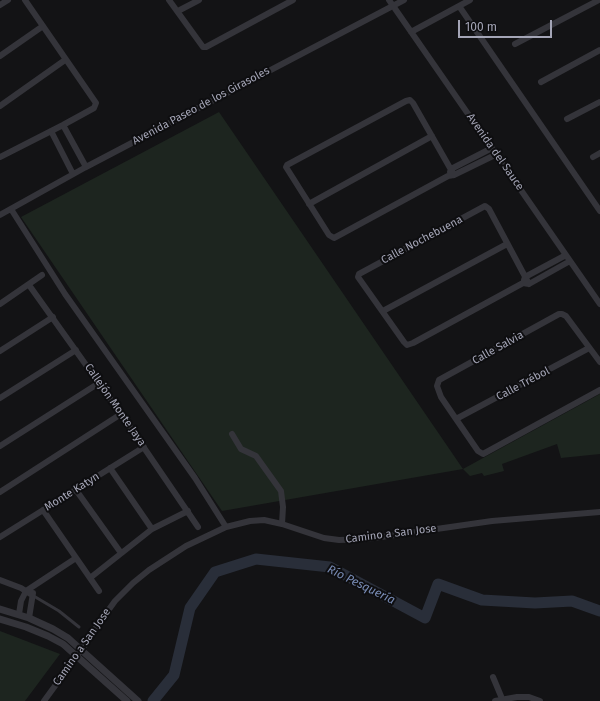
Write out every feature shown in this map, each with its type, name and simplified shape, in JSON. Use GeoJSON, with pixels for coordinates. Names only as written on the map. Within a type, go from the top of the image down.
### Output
{"type":"FeatureCollection","features":[{"type":"Feature","properties":{"kind":"street"},"geometry":{"type":"LineString","coordinates":[[0,6],[8,0]]}},
{"type":"Feature","properties":{"kind":"street"},"geometry":{"type":"LineString","coordinates":[[1,154],[63,126],[94,108],[96,103],[25,0]]}},
{"type":"Feature","properties":{"kind":"street"},"geometry":{"type":"LineString","coordinates":[[169,0],[178,11],[200,46],[203,47],[206,47],[293,0]]}},
{"type":"Feature","properties":{"kind":"street"},"geometry":{"type":"LineString","coordinates":[[178,11],[199,0]]}},
{"type":"Feature","properties":{"kind":"street","name":"Avenida Paseo de los Girasoles"},"geometry":{"type":"LineString","coordinates":[[0,215],[73,174],[391,3],[404,0]]}},
{"type":"Feature","properties":{"kind":"street"},"geometry":{"type":"LineString","coordinates":[[411,32],[470,0]]}},
{"type":"Feature","properties":{"kind":"street"},"geometry":{"type":"LineString","coordinates":[[515,44],[599,0]]}},
{"type":"Feature","properties":{"kind":"street","name":"Avenida del Sauce"},"geometry":{"type":"LineString","coordinates":[[391,3],[600,304]]}},
{"type":"Feature","properties":{"kind":"street"},"geometry":{"type":"LineString","coordinates":[[459,6],[600,211]]}},
{"type":"Feature","properties":{"kind":"street"},"geometry":{"type":"LineString","coordinates":[[0,56],[43,26]]}},
{"type":"Feature","properties":{"kind":"street"},"geometry":{"type":"LineString","coordinates":[[541,82],[600,50]]}},
{"type":"Feature","properties":{"kind":"street"},"geometry":{"type":"LineString","coordinates":[[0,106],[65,60]]}},
{"type":"Feature","properties":{"kind":"street"},"geometry":{"type":"LineString","coordinates":[[451,173],[432,136],[410,100],[294,161],[286,167],[332,238],[337,238],[451,173],[492,148]]}},
{"type":"Feature","properties":{"kind":"street"},"geometry":{"type":"LineString","coordinates":[[567,119],[600,102]]}},
{"type":"Feature","properties":{"kind":"street"},"geometry":{"type":"LineString","coordinates":[[63,126],[86,167]]}},
{"type":"Feature","properties":{"kind":"street"},"geometry":{"type":"LineString","coordinates":[[51,131],[73,174]]}},
{"type":"Feature","properties":{"kind":"street"},"geometry":{"type":"LineString","coordinates":[[309,204],[432,136]]}},
{"type":"Feature","properties":{"kind":"street"},"geometry":{"type":"LineString","coordinates":[[593,157],[600,153]]}},
{"type":"Feature","properties":{"kind":"street"},"geometry":{"type":"LineString","coordinates":[[451,173],[496,154]]}},
{"type":"Feature","properties":{"kind":"street"},"geometry":{"type":"LineString","coordinates":[[594,202],[600,199]]}},
{"type":"Feature","properties":{"kind":"street","name":"Calle Nochebuena"},"geometry":{"type":"LineString","coordinates":[[383,311],[358,275],[483,207],[486,206],[507,244]]}},
{"type":"Feature","properties":{"kind":"street"},"geometry":{"type":"LineString","coordinates":[[11,209],[78,313],[181,459],[226,527]]}},
{"type":"Feature","properties":{"kind":"street"},"geometry":{"type":"LineString","coordinates":[[526,281],[507,244],[383,311],[407,345],[526,281],[566,255]]}},
{"type":"Feature","properties":{"kind":"street"},"geometry":{"type":"LineString","coordinates":[[526,281],[570,261]]}},
{"type":"Feature","properties":{"kind":"street"},"geometry":{"type":"LineString","coordinates":[[0,304],[42,276]]}},
{"type":"Feature","properties":{"kind":"street","name":"Callejón Monte Jaya"},"geometry":{"type":"LineString","coordinates":[[29,284],[198,526]]}},
{"type":"Feature","properties":{"kind":"street","name":"Calle Salvia"},"geometry":{"type":"LineString","coordinates":[[456,419],[441,397],[436,386],[439,380],[559,314],[566,316],[589,348]]}},
{"type":"Feature","properties":{"kind":"street"},"geometry":{"type":"LineString","coordinates":[[0,351],[53,317]]}},
{"type":"Feature","properties":{"kind":"street"},"geometry":{"type":"LineString","coordinates":[[589,348],[600,362]]}},
{"type":"Feature","properties":{"kind":"street","name":"Calle Trébol"},"geometry":{"type":"LineString","coordinates":[[456,419],[589,348]]}},
{"type":"Feature","properties":{"kind":"street"},"geometry":{"type":"LineString","coordinates":[[0,398],[76,350]]}},
{"type":"Feature","properties":{"kind":"street"},"geometry":{"type":"LineString","coordinates":[[0,446],[99,383]]}},
{"type":"Feature","properties":{"kind":"street"},"geometry":{"type":"LineString","coordinates":[[456,419],[478,451],[483,454],[600,390]]}},
{"type":"Feature","properties":{"kind":"street"},"geometry":{"type":"LineString","coordinates":[[0,492],[121,414]]}},
{"type":"Feature","properties":{"kind":"street"},"geometry":{"type":"LineString","coordinates":[[232,434],[241,449],[256,456],[280,491],[284,507],[282,524]]}},
{"type":"Feature","properties":{"kind":"street","name":"Monte Katyn"},"geometry":{"type":"LineString","coordinates":[[0,537],[144,447]]}},
{"type":"Feature","properties":{"kind":"street"},"geometry":{"type":"LineString","coordinates":[[110,468],[152,529]]}},
{"type":"Feature","properties":{"kind":"street"},"geometry":{"type":"LineString","coordinates":[[76,490],[121,553]]}},
{"type":"Feature","properties":{"kind":"street"},"geometry":{"type":"LineString","coordinates":[[43,510],[99,591]]}},
{"type":"Feature","properties":{"kind":"street"},"geometry":{"type":"LineString","coordinates":[[90,578],[152,529],[188,511]]}},
{"type":"Feature","properties":{"kind":"street","name":"Camino a San Jose"},"geometry":{"type":"LineString","coordinates":[[44,701],[82,650],[115,601],[149,570],[186,546],[226,527],[250,521],[264,520],[282,524],[324,538],[340,540],[368,539],[492,521],[600,512]]}},
{"type":"Feature","properties":{"kind":"street"},"geometry":{"type":"LineString","coordinates":[[19,614],[21,601],[26,591],[76,558]]}},
{"type":"Feature","properties":{"kind":"street"},"geometry":{"type":"LineString","coordinates":[[0,580],[32,595]]}},
{"type":"Feature","properties":{"kind":"street"},"geometry":{"type":"LineString","coordinates":[[28,618],[33,585]]}},
{"type":"Feature","properties":{"kind":"street"},"geometry":{"type":"LineString","coordinates":[[0,609],[19,614],[53,629],[68,638],[82,650],[116,686],[127,701]]}},
{"type":"Feature","properties":{"kind":"street"},"geometry":{"type":"LineString","coordinates":[[0,619],[26,627],[63,644],[116,686],[138,701]]}},
{"type":"Feature","properties":{"kind":"street"},"geometry":{"type":"LineString","coordinates":[[493,677],[503,700]]}},
{"type":"Feature","properties":{"kind":"street"},"geometry":{"type":"LineString","coordinates":[[495,701],[517,697],[529,697],[540,701]]}},
{"type":"Feature","properties":{"kind":"lane"},"geometry":{"type":"LineString","coordinates":[[32,595],[59,611],[79,627]]}},
{"type":"Feature","properties":{"kind":"shaded area"},"geometry":{"type":"Polygon","coordinates":[[[219,112],[463,469],[222,511],[21,217],[219,112]]]}},
{"type":"Feature","properties":{"kind":"shaded area"},"geometry":{"type":"Polygon","coordinates":[[[600,394],[600,454],[561,458],[557,444],[502,464],[504,471],[484,476],[482,473],[470,476],[463,469],[600,394]]]}},
{"type":"Feature","properties":{"kind":"shaded area"},"geometry":{"type":"Polygon","coordinates":[[[0,631],[60,654],[25,701],[0,701],[0,631]]]}},
{"type":"Feature","properties":{"kind":"waterway","name":"Río Pesquería"},"geometry":{"type":"LineString","coordinates":[[153,701],[174,675],[190,608],[215,572],[256,559],[330,567],[425,618],[438,584],[482,600],[535,603],[572,601],[600,611]]}}]}
